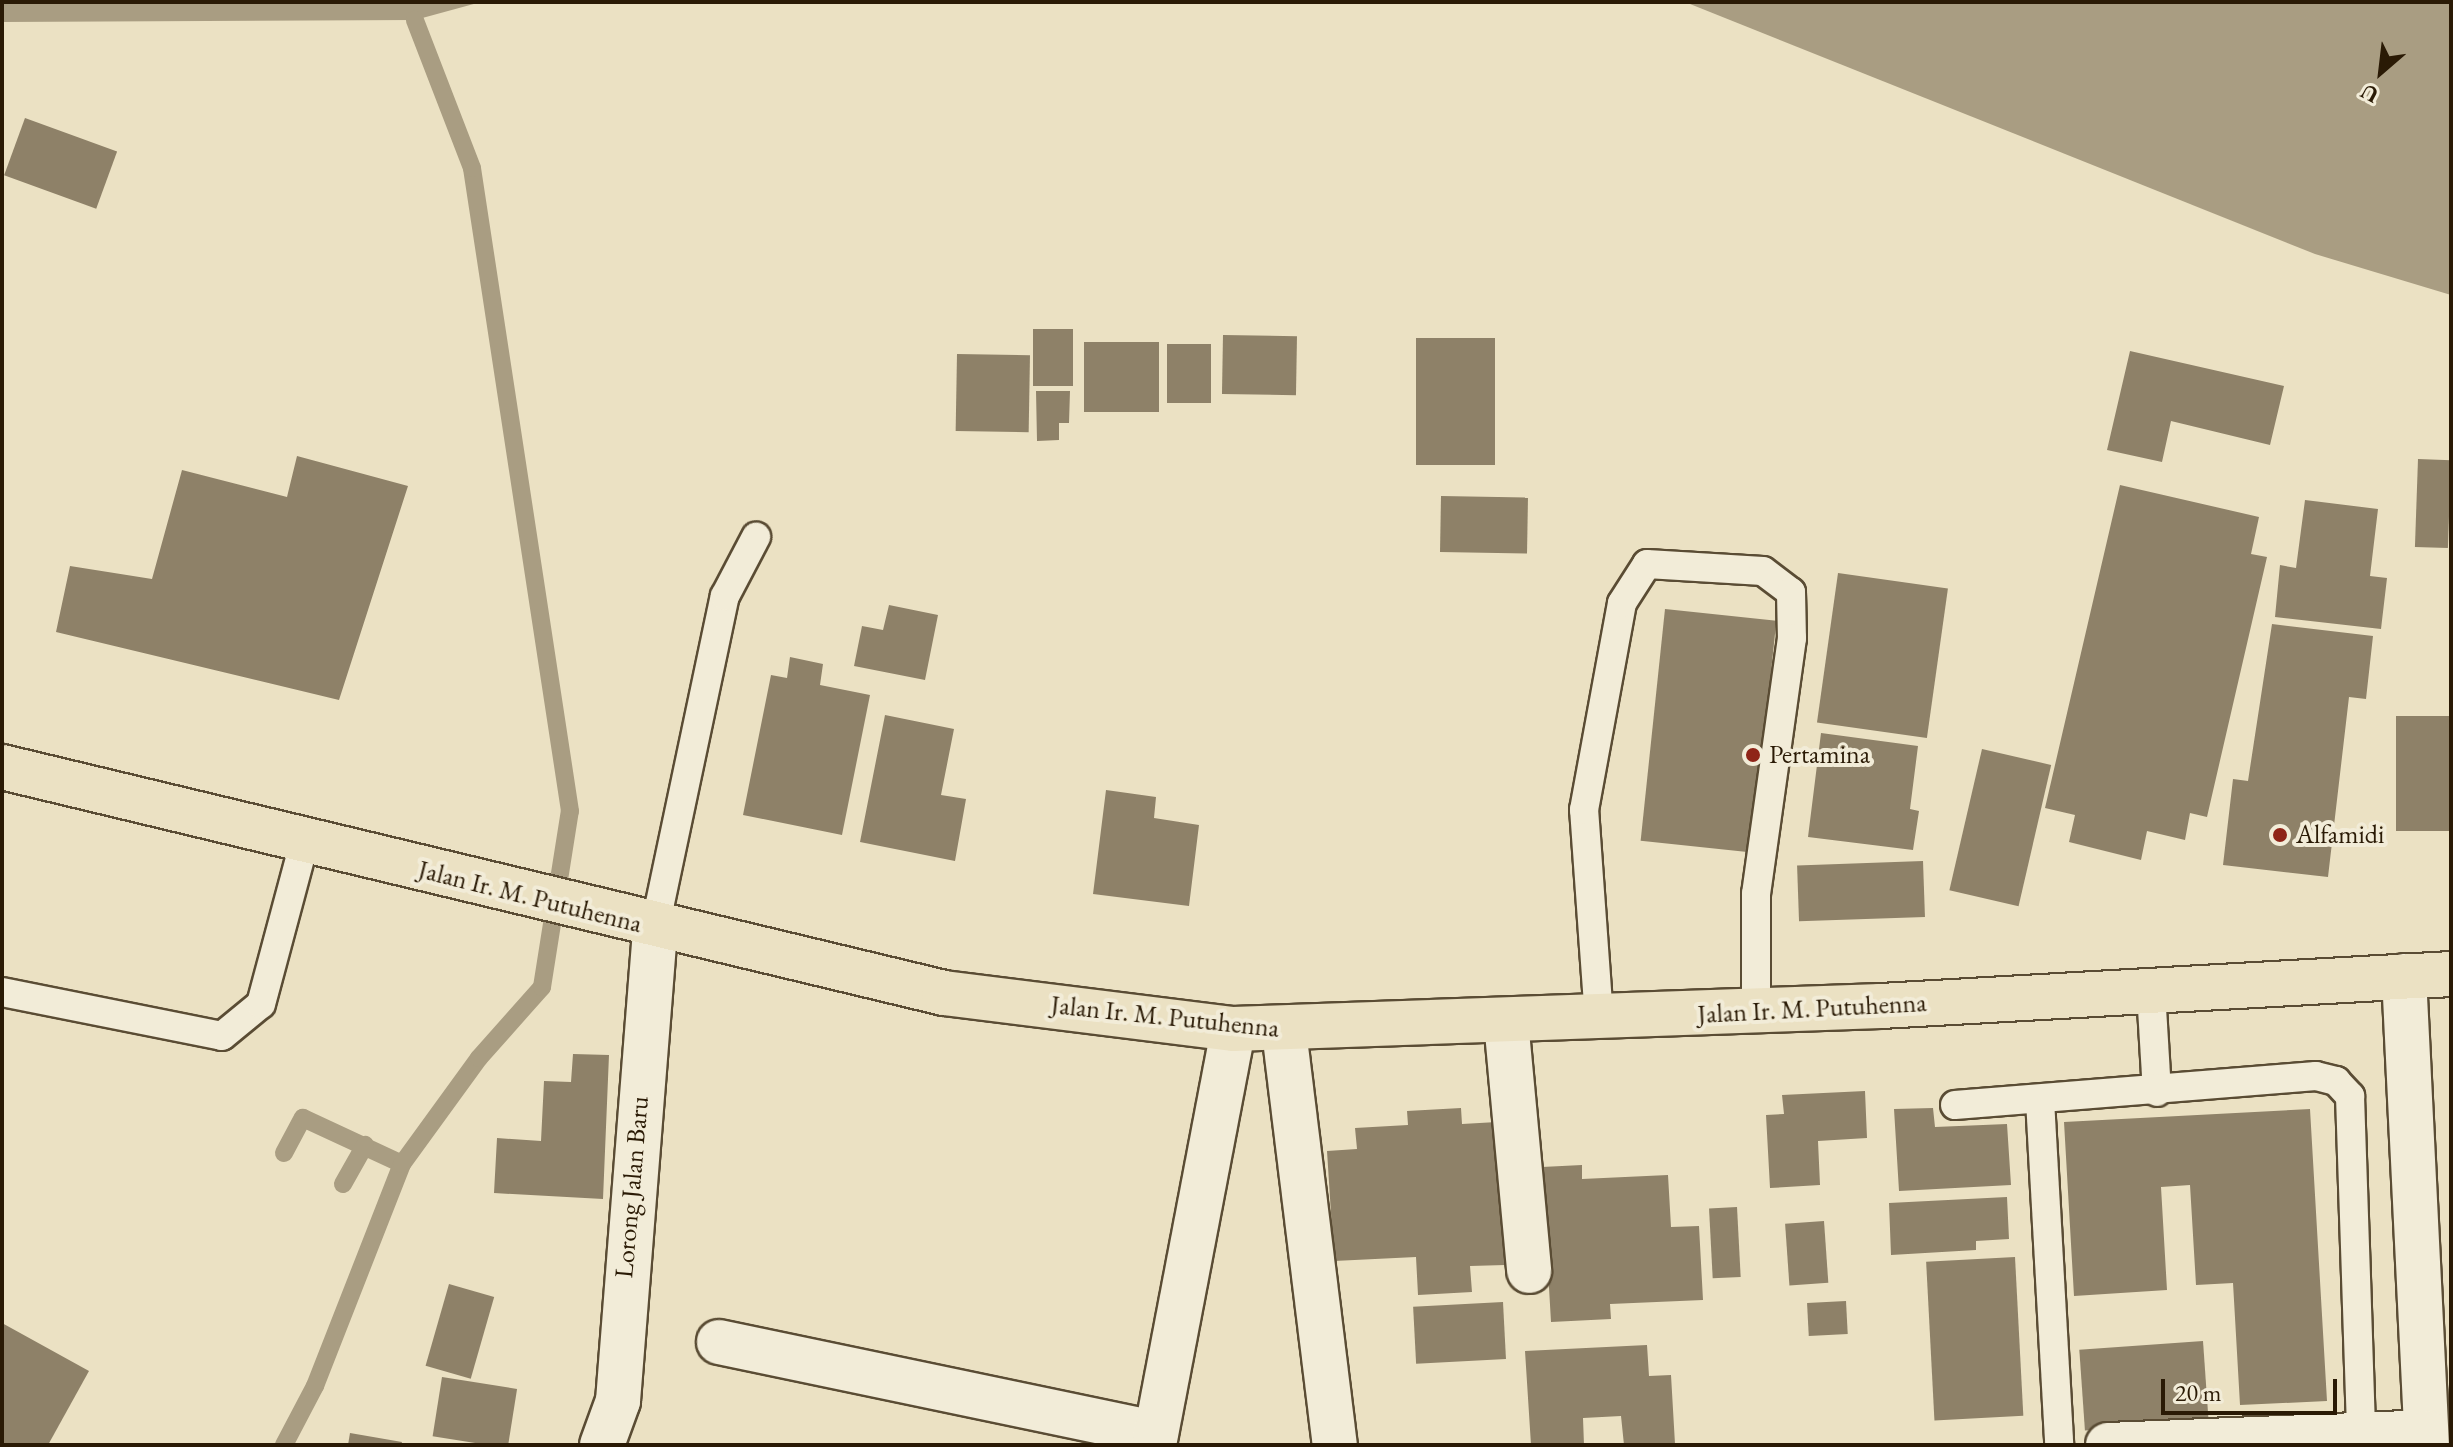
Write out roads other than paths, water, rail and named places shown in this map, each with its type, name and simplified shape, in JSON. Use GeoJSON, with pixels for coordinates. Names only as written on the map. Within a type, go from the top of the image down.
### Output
{"type":"FeatureCollection","features":[{"type":"Feature","properties":{"kind":"highway","name":"Jalan Ir. M. Putuhenna"},"geometry":{"type":"LineString","coordinates":[[2,767],[304,843],[944,993],[1233,1029],[1284,1031],[1756,1011],[2451,974]]}},
{"type":"Feature","properties":{"kind":"street","name":"Lorong Jalan Baru"},"geometry":{"type":"LineString","coordinates":[[602,1445],[618,1401],[644,924]]}},
{"type":"Feature","properties":{"kind":"street"},"geometry":{"type":"LineString","coordinates":[[2108,1445],[2361,1432],[2427,1439],[2404,976]]}},
{"type":"Feature","properties":{"kind":"street"},"geometry":{"type":"LineString","coordinates":[[1506,1021],[1529,1271]]}},
{"type":"Feature","properties":{"kind":"street"},"geometry":{"type":"LineString","coordinates":[[719,1342],[1155,1439],[1233,1029]]}},
{"type":"Feature","properties":{"kind":"street"},"geometry":{"type":"LineString","coordinates":[[1284,1031],[1335,1445]]}},
{"type":"Feature","properties":{"kind":"lane"},"geometry":{"type":"LineString","coordinates":[[644,924],[725,596],[756,537]]}},
{"type":"Feature","properties":{"kind":"lane"},"geometry":{"type":"LineString","coordinates":[[1599,1018],[1584,810],[1622,603],[1647,564],[1763,571],[1791,592],[1792,638],[1756,894],[1756,1011]]}},
{"type":"Feature","properties":{"kind":"lane"},"geometry":{"type":"LineString","coordinates":[[2,992],[222,1036],[261,1004],[304,843]]}},
{"type":"Feature","properties":{"kind":"lane"},"geometry":{"type":"LineString","coordinates":[[2151,991],[2157,1092]]}},
{"type":"Feature","properties":{"kind":"lane"},"geometry":{"type":"LineString","coordinates":[[1955,1105],[2157,1092],[2316,1076],[2336,1081],[2350,1096],[2361,1432]]}},
{"type":"Feature","properties":{"kind":"lane"},"geometry":{"type":"LineString","coordinates":[[2040,1100],[2059,1445]]}},
{"type":"Feature","properties":{"kind":"waterway"},"geometry":{"type":"LineString","coordinates":[[284,1445],[315,1386],[402,1164],[479,1058],[542,987],[570,811],[472,168],[415,20]]}},
{"type":"Feature","properties":{"kind":"waterway"},"geometry":{"type":"LineString","coordinates":[[284,1153],[303,1118],[402,1164]]}},
{"type":"Feature","properties":{"kind":"waterway"},"geometry":{"type":"LineString","coordinates":[[343,1184],[365,1145]]}},
{"type":"Feature","properties":{"kind":"place","name":"Pertamina"},"geometry":{"type":"Point","coordinates":[1753,755]}},
{"type":"Feature","properties":{"kind":"place","name":"Alfamidi"},"geometry":{"type":"Point","coordinates":[2280,835]}}]}
